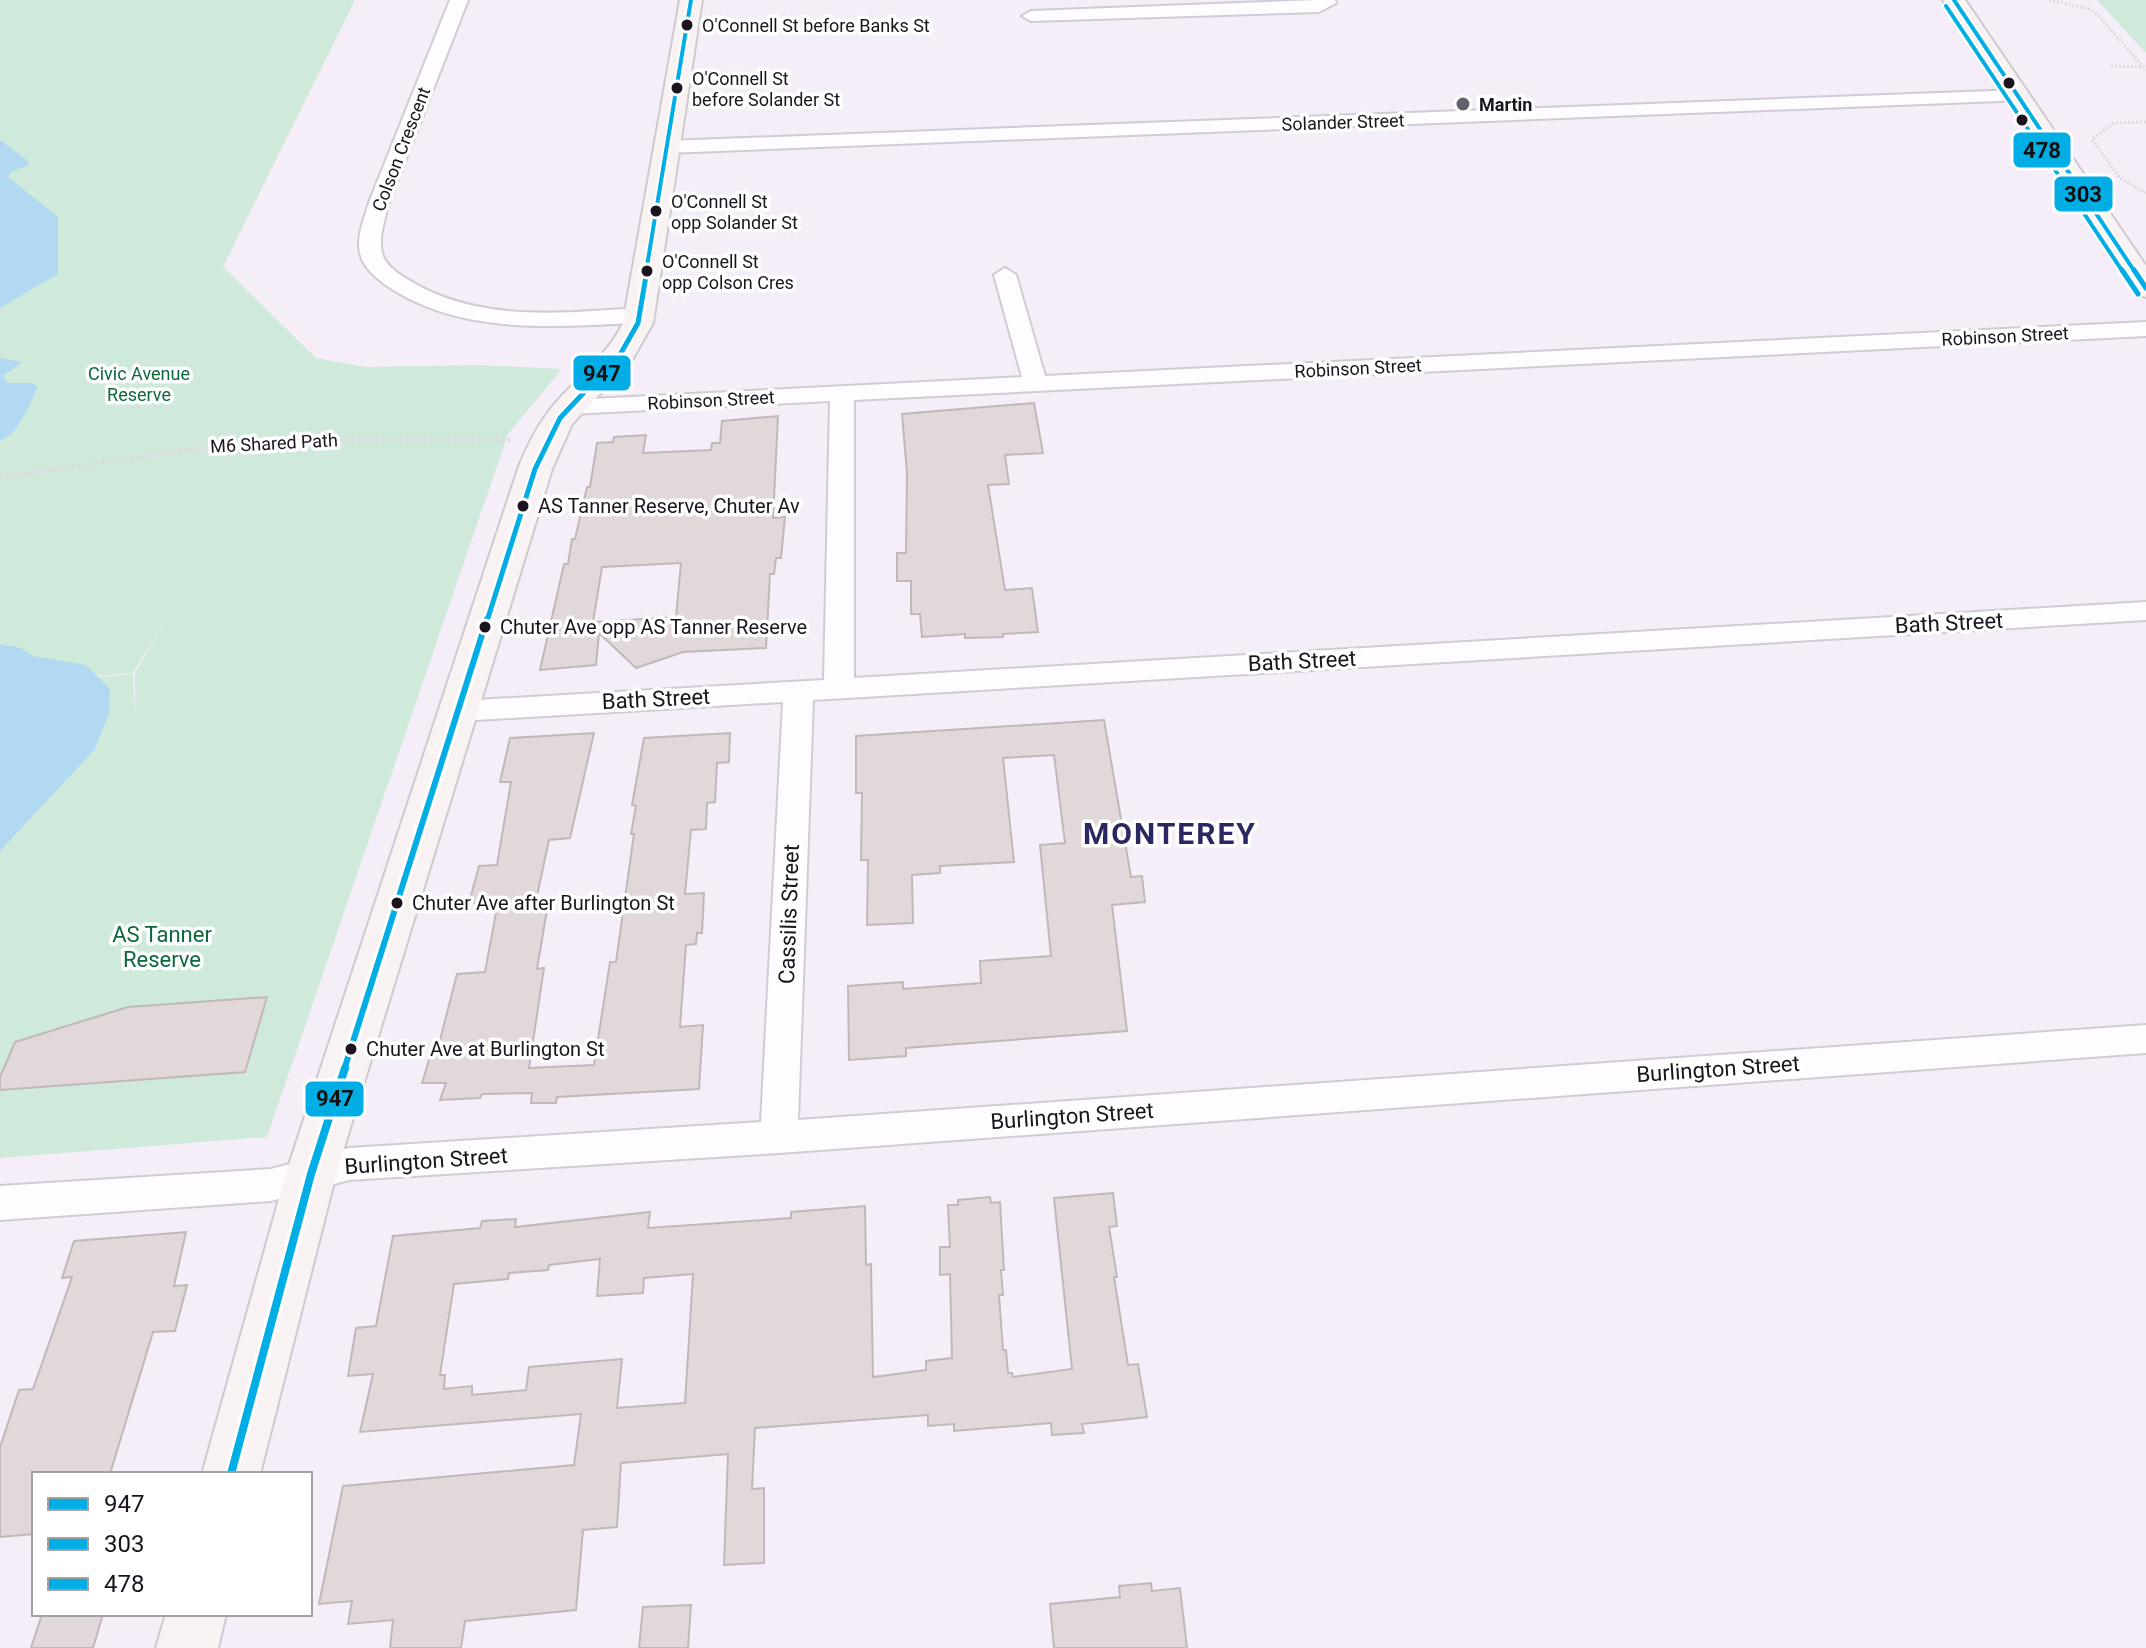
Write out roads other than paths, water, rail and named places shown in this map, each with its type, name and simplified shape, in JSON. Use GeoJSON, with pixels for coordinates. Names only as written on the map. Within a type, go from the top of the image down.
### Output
{"type":"FeatureCollection","features":[{"type":"Feature","properties":{"kind":"main road"},"geometry":{"type":"LineString","coordinates":[[232,1472],[311,1174],[515,531],[560,420],[622,351],[634,334],[640,315],[691,0]]}},
{"type":"Feature","properties":{"kind":"main road"},"geometry":{"type":"LineString","coordinates":[[1954,0],[2146,288]]}},
{"type":"Feature","properties":{"kind":"main road"},"geometry":{"type":"LineString","coordinates":[[1973,0],[2146,253]]}},
{"type":"Feature","properties":{"kind":"main road"},"geometry":{"type":"LineString","coordinates":[[187,1648],[195,1616]]}},
{"type":"Feature","properties":{"kind":"street","name":"Colson Crescent"},"geometry":{"type":"LineString","coordinates":[[459,0],[385,184],[370,233],[370,251],[381,270],[407,290],[462,311],[538,319],[640,315]]}},
{"type":"Feature","properties":{"kind":"street"},"geometry":{"type":"LineString","coordinates":[[1031,16],[1319,7],[1327,3],[1326,0]]}},
{"type":"Feature","properties":{"kind":"street","name":"Solander Street"},"geometry":{"type":"LineString","coordinates":[[667,147],[2018,96]]}},
{"type":"Feature","properties":{"kind":"street"},"geometry":{"type":"LineString","coordinates":[[1005,275],[1035,384]]}},
{"type":"Feature","properties":{"kind":"street","name":"Robinson Street"},"geometry":{"type":"LineString","coordinates":[[560,420],[842,394],[2146,329]]}},
{"type":"Feature","properties":{"kind":"street"},"geometry":{"type":"LineString","coordinates":[[839,688],[842,394]]}},
{"type":"Feature","properties":{"kind":"street","name":"Bath Street"},"geometry":{"type":"LineString","coordinates":[[459,711],[2146,611]]}},
{"type":"Feature","properties":{"kind":"street","name":"Cassilis Street"},"geometry":{"type":"LineString","coordinates":[[779,1137],[798,691]]}},
{"type":"Feature","properties":{"kind":"street","name":"Burlington Street"},"geometry":{"type":"LineString","coordinates":[[0,1203],[271,1185],[349,1164],[779,1137],[2146,1039]]}},
{"type":"Feature","properties":{"kind":"water"},"geometry":{"type":"Polygon","coordinates":[[[0,140],[28,161],[28,165],[11,172],[8,177],[58,217],[58,274],[0,308],[0,140]]]}},
{"type":"Feature","properties":{"kind":"water"},"geometry":{"type":"Polygon","coordinates":[[[0,358],[22,362],[3,376],[7,383],[32,383],[38,387],[18,425],[0,441],[0,358]]]}},
{"type":"Feature","properties":{"kind":"water"},"geometry":{"type":"Polygon","coordinates":[[[0,644],[21,648],[33,656],[86,665],[110,689],[109,713],[95,749],[0,851],[0,644]]]}},
{"type":"Feature","properties":{"kind":"place","name":"O'Connell St before Banks St"},"geometry":{"type":"Point","coordinates":[687,25]}},
{"type":"Feature","properties":{"kind":"place","name":"O'Connell St before Solander St"},"geometry":{"type":"Point","coordinates":[677,88]}},
{"type":"Feature","properties":{"kind":"place","name":"Martin"},"geometry":{"type":"Point","coordinates":[1463,104]}},
{"type":"Feature","properties":{"kind":"place","name":"O'Connell St opp Solander St"},"geometry":{"type":"Point","coordinates":[656,211]}},
{"type":"Feature","properties":{"kind":"place","name":"O'Connell St opp Colson Cres"},"geometry":{"type":"Point","coordinates":[647,271]}},
{"type":"Feature","properties":{"kind":"place","name":"AS Tanner Reserve, Chuter Av"},"geometry":{"type":"Point","coordinates":[523,506]}},
{"type":"Feature","properties":{"kind":"place","name":"Chuter Ave opp AS Tanner Reserve"},"geometry":{"type":"Point","coordinates":[485,627]}},
{"type":"Feature","properties":{"kind":"place","name":"Chuter Ave after Burlington St"},"geometry":{"type":"Point","coordinates":[397,903]}},
{"type":"Feature","properties":{"kind":"place","name":"Chuter Ave at Burlington St"},"geometry":{"type":"Point","coordinates":[351,1049]}},
{"type":"Feature","properties":{"kind":"district","name":"MONTEREY"},"geometry":{"type":"Point","coordinates":[1170,833]}},
{"type":"Feature","properties":{"kind":"park label","name":"Civic Avenue Reserve"},"geometry":{"type":"Point","coordinates":[139,383]}},
{"type":"Feature","properties":{"kind":"park label","name":"AS Tanner Reserve"},"geometry":{"type":"Point","coordinates":[162,946]}}]}
